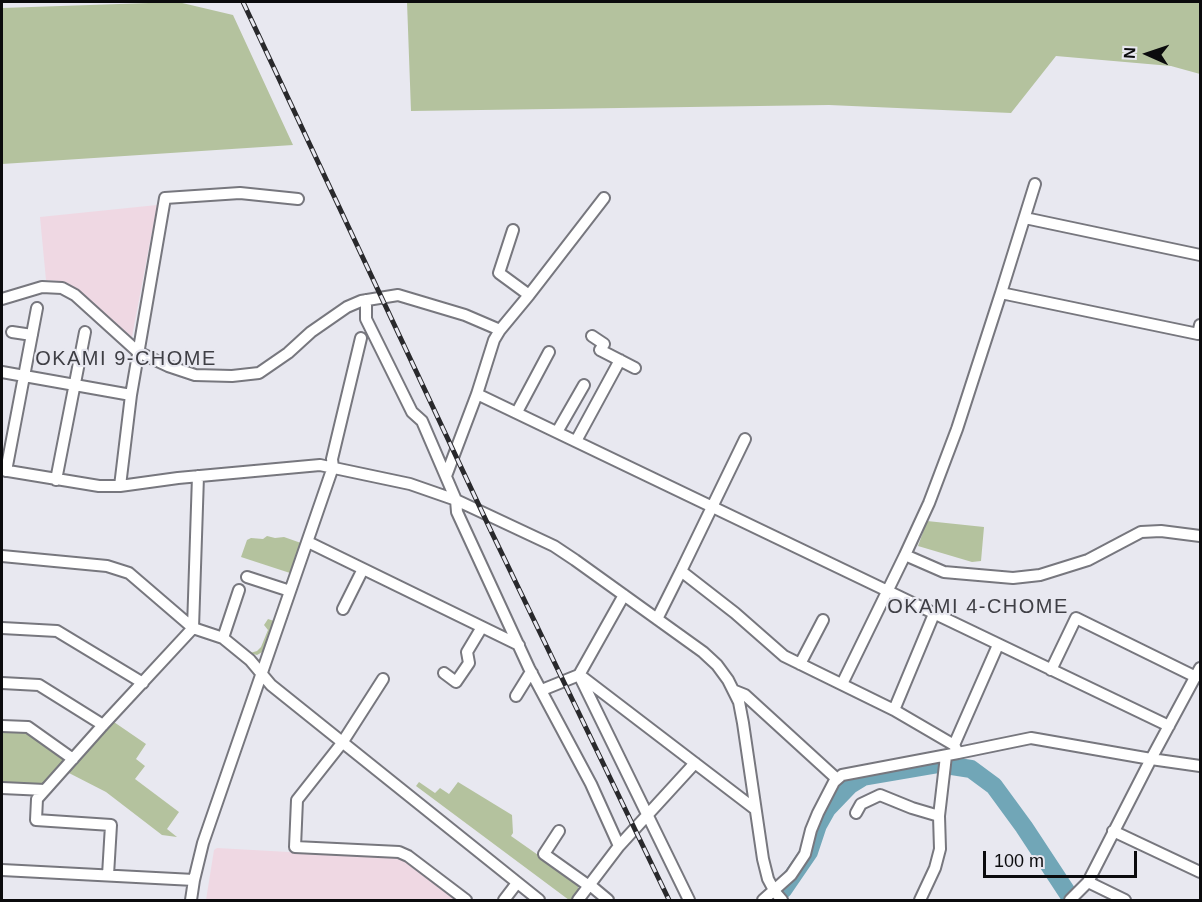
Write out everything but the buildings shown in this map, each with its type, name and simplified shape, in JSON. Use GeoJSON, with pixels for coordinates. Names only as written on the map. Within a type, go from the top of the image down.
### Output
{"type":"FeatureCollection","features":[{"type":"Feature","properties":{"kind":"street"},"geometry":{"type":"LineString","coordinates":[[842,684],[929,503],[957,429],[1035,184]]}},
{"type":"Feature","properties":{"kind":"street"},"geometry":{"type":"LineString","coordinates":[[120,486],[131,394],[165,198],[240,193],[298,199]]}},
{"type":"Feature","properties":{"kind":"street"},"geometry":{"type":"LineString","coordinates":[[446,476],[477,394],[494,340],[603,198]]}},
{"type":"Feature","properties":{"kind":"street"},"geometry":{"type":"LineString","coordinates":[[1025,218],[1200,255]]}},
{"type":"Feature","properties":{"kind":"street"},"geometry":{"type":"LineString","coordinates":[[513,230],[505,240],[494,270],[529,295]]}},
{"type":"Feature","properties":{"kind":"street"},"geometry":{"type":"LineString","coordinates":[[2,299],[42,287],[62,288],[75,296],[138,352],[195,375],[232,376],[259,373],[347,307],[366,300],[398,295],[465,315],[500,330]]}},
{"type":"Feature","properties":{"kind":"street"},"geometry":{"type":"LineString","coordinates":[[1001,293],[1198,334],[1200,325]]}},
{"type":"Feature","properties":{"kind":"street"},"geometry":{"type":"LineString","coordinates":[[366,300],[366,319],[412,412],[422,421],[456,501],[457,512],[532,673],[591,784],[619,846]]}},
{"type":"Feature","properties":{"kind":"street"},"geometry":{"type":"LineString","coordinates":[[37,308],[4,471],[99,486],[120,486],[198,476],[320,465],[410,484],[456,501],[554,546],[717,664],[735,691],[743,723],[763,859],[768,879],[778,896]]}},
{"type":"Feature","properties":{"kind":"street"},"geometry":{"type":"LineString","coordinates":[[12,332],[32,335]]}},
{"type":"Feature","properties":{"kind":"street"},"geometry":{"type":"LineString","coordinates":[[56,480],[85,332]]}},
{"type":"Feature","properties":{"kind":"street"},"geometry":{"type":"LineString","coordinates":[[592,336],[604,344],[600,350],[635,368]]}},
{"type":"Feature","properties":{"kind":"street"},"geometry":{"type":"LineString","coordinates":[[191,900],[203,843],[333,467],[332,459],[340,407],[361,338]]}},
{"type":"Feature","properties":{"kind":"street"},"geometry":{"type":"LineString","coordinates":[[517,412],[543,358]]}},
{"type":"Feature","properties":{"kind":"street"},"geometry":{"type":"LineString","coordinates":[[576,441],[620,360]]}},
{"type":"Feature","properties":{"kind":"street"},"geometry":{"type":"LineString","coordinates":[[2,372],[131,394]]}},
{"type":"Feature","properties":{"kind":"street"},"geometry":{"type":"LineString","coordinates":[[557,432],[584,385]]}},
{"type":"Feature","properties":{"kind":"street"},"geometry":{"type":"LineString","coordinates":[[477,394],[1169,726]]}},
{"type":"Feature","properties":{"kind":"street"},"geometry":{"type":"LineString","coordinates":[[657,619],[745,439]]}},
{"type":"Feature","properties":{"kind":"street"},"geometry":{"type":"LineString","coordinates":[[108,876],[111,825],[36,820],[38,799],[193,628],[198,476]]}},
{"type":"Feature","properties":{"kind":"street"},"geometry":{"type":"LineString","coordinates":[[905,555],[944,572],[1013,578],[1040,575],[1088,560],[1141,532],[1161,531],[1200,536]]}},
{"type":"Feature","properties":{"kind":"street"},"geometry":{"type":"LineString","coordinates":[[308,542],[519,645]]}},
{"type":"Feature","properties":{"kind":"street"},"geometry":{"type":"LineString","coordinates":[[2,556],[107,566],[123,569],[138,578],[193,628],[223,638],[250,660],[271,685],[539,900]]}},
{"type":"Feature","properties":{"kind":"street"},"geometry":{"type":"LineString","coordinates":[[343,609],[363,568]]}},
{"type":"Feature","properties":{"kind":"street"},"geometry":{"type":"LineString","coordinates":[[681,571],[735,613],[784,656],[894,710],[956,749]]}},
{"type":"Feature","properties":{"kind":"street"},"geometry":{"type":"LineString","coordinates":[[247,577],[290,591]]}},
{"type":"Feature","properties":{"kind":"street"},"geometry":{"type":"LineString","coordinates":[[223,638],[239,590]]}},
{"type":"Feature","properties":{"kind":"street"},"geometry":{"type":"LineString","coordinates":[[542,690],[579,675],[624,595]]}},
{"type":"Feature","properties":{"kind":"street"},"geometry":{"type":"LineString","coordinates":[[894,710],[934,614]]}},
{"type":"Feature","properties":{"kind":"street"},"geometry":{"type":"LineString","coordinates":[[1051,670],[1076,618],[1198,673],[1088,882],[1070,900]]}},
{"type":"Feature","properties":{"kind":"street"},"geometry":{"type":"LineString","coordinates":[[800,664],[820,632],[823,620]]}},
{"type":"Feature","properties":{"kind":"street"},"geometry":{"type":"LineString","coordinates":[[444,673],[456,682],[469,663],[467,652],[482,627]]}},
{"type":"Feature","properties":{"kind":"street"},"geometry":{"type":"LineString","coordinates":[[2,628],[57,631],[143,683]]}},
{"type":"Feature","properties":{"kind":"street"},"geometry":{"type":"LineString","coordinates":[[956,749],[998,645]]}},
{"type":"Feature","properties":{"kind":"street"},"geometry":{"type":"LineString","coordinates":[[516,696],[532,673]]}},
{"type":"Feature","properties":{"kind":"street"},"geometry":{"type":"LineString","coordinates":[[579,675],[755,809]]}},
{"type":"Feature","properties":{"kind":"street"},"geometry":{"type":"LineString","coordinates":[[579,675],[689,900]]}},
{"type":"Feature","properties":{"kind":"street"},"geometry":{"type":"LineString","coordinates":[[383,679],[342,743],[297,800],[295,847],[399,852],[408,856],[466,900]]}},
{"type":"Feature","properties":{"kind":"street"},"geometry":{"type":"LineString","coordinates":[[2,683],[39,685],[103,725]]}},
{"type":"Feature","properties":{"kind":"street"},"geometry":{"type":"LineString","coordinates":[[735,691],[745,694],[837,779]]}},
{"type":"Feature","properties":{"kind":"street"},"geometry":{"type":"LineString","coordinates":[[2,726],[28,727],[73,759]]}},
{"type":"Feature","properties":{"kind":"street"},"geometry":{"type":"LineString","coordinates":[[763,900],[778,896],[805,854],[811,830],[837,779],[842,775],[946,756],[956,749],[1031,738],[1200,766]]}},
{"type":"Feature","properties":{"kind":"street"},"geometry":{"type":"LineString","coordinates":[[920,900],[935,868],[940,849],[939,816],[946,756]]}},
{"type":"Feature","properties":{"kind":"street"},"geometry":{"type":"LineString","coordinates":[[578,900],[619,846],[695,763]]}},
{"type":"Feature","properties":{"kind":"street"},"geometry":{"type":"LineString","coordinates":[[2,788],[45,790]]}},
{"type":"Feature","properties":{"kind":"street"},"geometry":{"type":"LineString","coordinates":[[857,806],[880,795],[902,800],[939,816]]}},
{"type":"Feature","properties":{"kind":"street"},"geometry":{"type":"LineString","coordinates":[[559,831],[544,854],[608,900]]}},
{"type":"Feature","properties":{"kind":"street"},"geometry":{"type":"LineString","coordinates":[[1113,831],[1200,872]]}},
{"type":"Feature","properties":{"kind":"street"},"geometry":{"type":"LineString","coordinates":[[2,870],[194,880]]}},
{"type":"Feature","properties":{"kind":"street"},"geometry":{"type":"LineString","coordinates":[[1088,882],[1125,900]]}},
{"type":"Feature","properties":{"kind":"street"},"geometry":{"type":"LineString","coordinates":[[504,900],[517,883]]}},
{"type":"Feature","properties":{"kind":"shaded area"},"geometry":{"type":"Polygon","coordinates":[[[157,205],[132,337],[73,286],[59,281],[46,280],[40,217],[157,205]]]}},
{"type":"Feature","properties":{"kind":"shaded area"},"geometry":{"type":"Polygon","coordinates":[[[217,848],[396,858],[404,861],[455,900],[206,900],[214,850],[217,848]]]}},
{"type":"Feature","properties":{"kind":"green space"},"geometry":{"type":"Polygon","coordinates":[[[178,2],[233,15],[293,145],[2,164],[2,8],[178,2]]]}},
{"type":"Feature","properties":{"kind":"green space"},"geometry":{"type":"Polygon","coordinates":[[[407,2],[1200,2],[1200,74],[1171,66],[1056,56],[1011,113],[829,105],[411,111],[407,2]]]}},
{"type":"Feature","properties":{"kind":"green space"},"geometry":{"type":"Polygon","coordinates":[[[927,521],[984,527],[981,561],[972,562],[918,546],[927,521]]]}},
{"type":"Feature","properties":{"kind":"green space"},"geometry":{"type":"Polygon","coordinates":[[[267,536],[284,537],[301,543],[290,573],[241,557],[247,540],[263,539],[267,536]]]}},
{"type":"Feature","properties":{"kind":"green space"},"geometry":{"type":"Polygon","coordinates":[[[268,619],[274,621],[264,651],[257,655],[250,653],[261,647],[268,630],[264,625],[268,619]]]}},
{"type":"Feature","properties":{"kind":"green space"},"geometry":{"type":"Polygon","coordinates":[[[111,720],[146,744],[136,759],[145,766],[135,779],[179,812],[167,829],[177,837],[162,835],[106,792],[67,772],[111,720]]]}},
{"type":"Feature","properties":{"kind":"green space"},"geometry":{"type":"Polygon","coordinates":[[[2,730],[29,733],[67,759],[45,784],[2,783],[2,730]]]}},
{"type":"Feature","properties":{"kind":"green space"},"geometry":{"type":"Polygon","coordinates":[[[419,782],[435,793],[440,788],[449,794],[458,782],[512,815],[513,833],[511,836],[578,883],[578,894],[569,900],[416,786],[419,782]]]}},
{"type":"Feature","properties":{"kind":"waterway"},"geometry":{"type":"LineString","coordinates":[[783,890],[809,852],[818,825],[827,809],[850,785],[863,777],[939,764],[971,769],[994,786],[1072,900]]}},
{"type":"Feature","properties":{"kind":"railway"},"geometry":{"type":"LineString","coordinates":[[243,2],[491,531],[669,900]]}},
{"type":"Feature","properties":{"kind":"district","name":"OKAMI 9-CHOME"},"geometry":{"type":"Point","coordinates":[126,359]}},
{"type":"Feature","properties":{"kind":"district","name":"OKAMI 4-CHOME"},"geometry":{"type":"Point","coordinates":[978,607]}}]}
